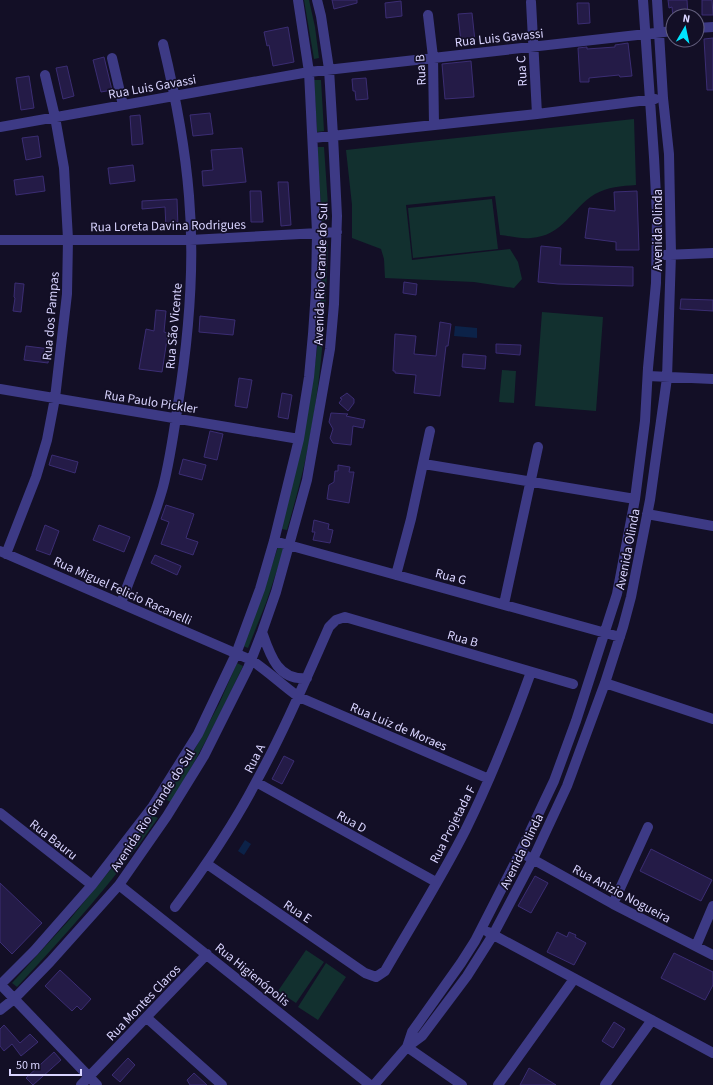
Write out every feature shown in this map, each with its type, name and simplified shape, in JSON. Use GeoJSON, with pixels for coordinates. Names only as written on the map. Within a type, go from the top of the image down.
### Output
{"type":"FeatureCollection","features":[{"type":"Feature","properties":{"kind":"street","name":"Avenida Rio Grande do Sul"},"geometry":{"type":"LineString","coordinates":[[0,985],[34,951],[92,885],[153,806],[198,734],[236,654],[260,589],[274,541],[299,439],[309,377],[316,291],[317,232],[309,72],[298,0]]}},
{"type":"Feature","properties":{"kind":"street","name":"Avenida Rio Grande do Sul"},"geometry":{"type":"LineString","coordinates":[[0,1010],[14,999],[50,962],[120,885],[168,816],[204,756],[251,660],[262,632],[290,546],[307,480],[330,349],[334,304],[337,216],[333,136],[329,69],[317,0]]}},
{"type":"Feature","properties":{"kind":"street","name":"Avenida Olinda"},"geometry":{"type":"LineString","coordinates":[[406,1047],[412,1032],[461,963],[482,928],[554,781],[606,632],[617,594],[635,499],[645,421],[656,283],[657,215],[643,0]]}},
{"type":"Feature","properties":{"kind":"street","name":"Avenida Olinda"},"geometry":{"type":"LineString","coordinates":[[374,1085],[406,1047],[422,1036],[467,976],[493,935],[567,786],[605,683],[631,597],[647,514],[667,378],[671,254],[669,154],[663,98],[657,0]]}},
{"type":"Feature","properties":{"kind":"street","name":"Rua C"},"geometry":{"type":"LineString","coordinates":[[530,2],[537,114]]}},
{"type":"Feature","properties":{"kind":"street","name":"Rua B"},"geometry":{"type":"LineString","coordinates":[[428,15],[433,57],[434,125]]}},
{"type":"Feature","properties":{"kind":"street","name":"Rua Luis Gavassi"},"geometry":{"type":"LineString","coordinates":[[0,127],[123,104],[329,69],[665,32]]}},
{"type":"Feature","properties":{"kind":"street","name":"Rua São Vicente"},"geometry":{"type":"LineString","coordinates":[[121,603],[163,487],[184,365],[190,302],[189,197],[175,95],[163,44]]}},
{"type":"Feature","properties":{"kind":"street"},"geometry":{"type":"LineString","coordinates":[[112,58],[123,104]]}},
{"type":"Feature","properties":{"kind":"street","name":"Rua dos Pampas"},"geometry":{"type":"LineString","coordinates":[[3,552],[36,477],[47,440],[55,398],[68,294],[68,239],[64,168],[55,117],[44,75]]}},
{"type":"Feature","properties":{"kind":"street"},"geometry":{"type":"LineString","coordinates":[[313,138],[537,114],[663,98]]}},
{"type":"Feature","properties":{"kind":"street","name":"Rua Loreta Davina Rodrigues"},"geometry":{"type":"LineString","coordinates":[[0,240],[190,240],[337,232]]}},
{"type":"Feature","properties":{"kind":"street"},"geometry":{"type":"LineString","coordinates":[[656,255],[713,253]]}},
{"type":"Feature","properties":{"kind":"street"},"geometry":{"type":"LineString","coordinates":[[648,376],[713,379]]}},
{"type":"Feature","properties":{"kind":"street","name":"Rua Paulo Pickler"},"geometry":{"type":"LineString","coordinates":[[0,390],[299,439]]}},
{"type":"Feature","properties":{"kind":"street"},"geometry":{"type":"LineString","coordinates":[[396,575],[424,464],[430,431]]}},
{"type":"Feature","properties":{"kind":"street"},"geometry":{"type":"LineString","coordinates":[[641,446],[657,447]]}},
{"type":"Feature","properties":{"kind":"street"},"geometry":{"type":"LineString","coordinates":[[504,604],[532,482],[538,447]]}},
{"type":"Feature","properties":{"kind":"street"},"geometry":{"type":"LineString","coordinates":[[424,464],[635,499]]}},
{"type":"Feature","properties":{"kind":"street"},"geometry":{"type":"LineString","coordinates":[[647,514],[713,526]]}},
{"type":"Feature","properties":{"kind":"street"},"geometry":{"type":"LineString","coordinates":[[274,541],[290,546]]}},
{"type":"Feature","properties":{"kind":"street","name":"Rua G"},"geometry":{"type":"LineString","coordinates":[[290,546],[620,637]]}},
{"type":"Feature","properties":{"kind":"street","name":"Rua Miguel Felicio Racanelli"},"geometry":{"type":"LineString","coordinates":[[3,552],[251,660],[263,668]]}},
{"type":"Feature","properties":{"kind":"street","name":"Rua B"},"geometry":{"type":"LineString","coordinates":[[345,618],[573,684]]}},
{"type":"Feature","properties":{"kind":"street","name":"Rua A"},"geometry":{"type":"LineString","coordinates":[[175,907],[207,864],[256,782],[299,697],[329,627],[336,620],[345,618]]}},
{"type":"Feature","properties":{"kind":"street"},"geometry":{"type":"LineString","coordinates":[[262,632],[275,663],[288,675],[298,679],[307,678]]}},
{"type":"Feature","properties":{"kind":"street"},"geometry":{"type":"LineString","coordinates":[[263,668],[271,656]]}},
{"type":"Feature","properties":{"kind":"street","name":"Rua Luiz de Moraes"},"geometry":{"type":"LineString","coordinates":[[263,668],[280,684],[299,697],[489,779]]}},
{"type":"Feature","properties":{"kind":"street","name":"Rua Projetada F"},"geometry":{"type":"LineString","coordinates":[[376,977],[385,971],[466,829],[510,730],[531,672]]}},
{"type":"Feature","properties":{"kind":"street"},"geometry":{"type":"LineString","coordinates":[[605,683],[713,719]]}},
{"type":"Feature","properties":{"kind":"street"},"geometry":{"type":"LineString","coordinates":[[576,721],[589,725]]}},
{"type":"Feature","properties":{"kind":"street","name":"Rua D"},"geometry":{"type":"LineString","coordinates":[[256,782],[436,882]]}},
{"type":"Feature","properties":{"kind":"street"},"geometry":{"type":"LineString","coordinates":[[153,806],[168,816]]}},
{"type":"Feature","properties":{"kind":"street","name":"Rua Bauru"},"geometry":{"type":"LineString","coordinates":[[0,813],[92,885]]}},
{"type":"Feature","properties":{"kind":"street"},"geometry":{"type":"LineString","coordinates":[[613,904],[648,827]]}},
{"type":"Feature","properties":{"kind":"street","name":"Rua Anizio Nogueira"},"geometry":{"type":"LineString","coordinates":[[520,853],[613,904],[713,955]]}},
{"type":"Feature","properties":{"kind":"street","name":"Rua E"},"geometry":{"type":"LineString","coordinates":[[207,864],[365,973],[376,977]]}},
{"type":"Feature","properties":{"kind":"street","name":"Rua Higienópolis"},"geometry":{"type":"LineString","coordinates":[[120,885],[370,1085]]}},
{"type":"Feature","properties":{"kind":"street"},"geometry":{"type":"LineString","coordinates":[[696,946],[713,906]]}},
{"type":"Feature","properties":{"kind":"street"},"geometry":{"type":"LineString","coordinates":[[482,928],[713,1054]]}},
{"type":"Feature","properties":{"kind":"street","name":"Rua Montes Claros"},"geometry":{"type":"LineString","coordinates":[[81,1085],[207,954]]}},
{"type":"Feature","properties":{"kind":"street"},"geometry":{"type":"LineString","coordinates":[[498,1085],[574,979]]}},
{"type":"Feature","properties":{"kind":"street"},"geometry":{"type":"LineString","coordinates":[[0,985],[97,1085]]}},
{"type":"Feature","properties":{"kind":"street"},"geometry":{"type":"LineString","coordinates":[[147,1018],[222,1085]]}},
{"type":"Feature","properties":{"kind":"street"},"geometry":{"type":"LineString","coordinates":[[605,1085],[652,1020]]}},
{"type":"Feature","properties":{"kind":"street"},"geometry":{"type":"LineString","coordinates":[[406,1047],[462,1085]]}},
{"type":"Feature","properties":{"kind":"green space"},"geometry":{"type":"Polygon","coordinates":[[[304,0],[309,0],[315,27],[319,58],[314,59],[304,0]]]}},
{"type":"Feature","properties":{"kind":"green space"},"geometry":{"type":"Polygon","coordinates":[[[314,80],[321,80],[324,131],[317,132],[314,80]]]}},
{"type":"Feature","properties":{"kind":"green space"},"geometry":{"type":"Polygon","coordinates":[[[634,119],[636,185],[610,188],[595,194],[580,206],[559,227],[542,236],[519,238],[500,235],[495,196],[406,205],[412,260],[510,249],[518,262],[522,279],[514,288],[474,282],[385,278],[384,259],[381,249],[352,238],[352,205],[346,150],[634,119]]]}},
{"type":"Feature","properties":{"kind":"green space"},"geometry":{"type":"Polygon","coordinates":[[[317,147],[324,147],[329,220],[322,221],[317,147]]]}},
{"type":"Feature","properties":{"kind":"green space"},"geometry":{"type":"Polygon","coordinates":[[[492,199],[498,249],[413,258],[408,208],[492,199]]]}},
{"type":"Feature","properties":{"kind":"green space"},"geometry":{"type":"Polygon","coordinates":[[[322,242],[328,242],[326,298],[319,382],[304,466],[287,530],[281,529],[303,435],[312,388],[318,340],[322,242]]]}},
{"type":"Feature","properties":{"kind":"green space"},"geometry":{"type":"Polygon","coordinates":[[[542,312],[603,317],[596,411],[535,406],[542,312]]]}},
{"type":"Feature","properties":{"kind":"green space"},"geometry":{"type":"Polygon","coordinates":[[[502,370],[516,371],[514,403],[499,402],[502,370]]]}},
{"type":"Feature","properties":{"kind":"green space"},"geometry":{"type":"Polygon","coordinates":[[[278,547],[284,549],[266,603],[248,648],[243,646],[278,547]]]}},
{"type":"Feature","properties":{"kind":"green space"},"geometry":{"type":"Polygon","coordinates":[[[237,663],[243,666],[191,769],[171,802],[165,799],[195,749],[219,704],[237,663]]]}},
{"type":"Feature","properties":{"kind":"green space"},"geometry":{"type":"Polygon","coordinates":[[[152,815],[158,818],[142,841],[73,926],[17,987],[12,983],[70,919],[120,858],[152,815]]]}},
{"type":"Feature","properties":{"kind":"green space"},"geometry":{"type":"Polygon","coordinates":[[[306,950],[324,962],[296,1003],[278,991],[306,950]]]}},
{"type":"Feature","properties":{"kind":"green space"},"geometry":{"type":"Polygon","coordinates":[[[326,963],[346,977],[318,1020],[298,1007],[326,963]]]}},
{"type":"Feature","properties":{"kind":"water"},"geometry":{"type":"Polygon","coordinates":[[[455,326],[477,328],[477,338],[454,336],[455,326]]]}},
{"type":"Feature","properties":{"kind":"water"},"geometry":{"type":"Polygon","coordinates":[[[245,840],[251,844],[244,855],[238,851],[245,840]]]}},
{"type":"Feature","properties":{"kind":"building"},"geometry":{"type":"Polygon","coordinates":[[[332,0],[357,0],[357,3],[334,9],[332,0]]]}},
{"type":"Feature","properties":{"kind":"building"},"geometry":{"type":"Polygon","coordinates":[[[668,0],[687,0],[688,8],[669,8],[668,0]]]}},
{"type":"Feature","properties":{"kind":"building"},"geometry":{"type":"Polygon","coordinates":[[[702,0],[712,0],[713,15],[705,15],[705,8],[702,8],[702,0]]]}},
{"type":"Feature","properties":{"kind":"building"},"geometry":{"type":"Polygon","coordinates":[[[401,1],[402,16],[386,18],[385,3],[401,1]]]}},
{"type":"Feature","properties":{"kind":"building"},"geometry":{"type":"Polygon","coordinates":[[[577,3],[589,3],[590,23],[578,24],[577,3]]]}},
{"type":"Feature","properties":{"kind":"building"},"geometry":{"type":"Polygon","coordinates":[[[472,13],[475,41],[461,42],[458,14],[472,13]]]}},
{"type":"Feature","properties":{"kind":"building"},"geometry":{"type":"Polygon","coordinates":[[[288,27],[294,62],[273,66],[269,45],[267,46],[264,32],[288,27]]]}},
{"type":"Feature","properties":{"kind":"building"},"geometry":{"type":"Polygon","coordinates":[[[713,38],[713,90],[707,90],[705,39],[713,38]]]}},
{"type":"Feature","properties":{"kind":"building"},"geometry":{"type":"Polygon","coordinates":[[[628,43],[632,76],[620,77],[619,75],[589,78],[589,82],[580,82],[578,48],[587,47],[587,49],[615,47],[615,45],[628,43]]]}},
{"type":"Feature","properties":{"kind":"building"},"geometry":{"type":"Polygon","coordinates":[[[104,57],[112,90],[101,92],[93,60],[104,57]]]}},
{"type":"Feature","properties":{"kind":"building"},"geometry":{"type":"Polygon","coordinates":[[[471,61],[474,97],[445,99],[442,64],[471,61]]]}},
{"type":"Feature","properties":{"kind":"building"},"geometry":{"type":"Polygon","coordinates":[[[67,66],[74,96],[63,99],[56,68],[67,66]]]}},
{"type":"Feature","properties":{"kind":"building"},"geometry":{"type":"Polygon","coordinates":[[[29,76],[34,108],[21,110],[16,78],[29,76]]]}},
{"type":"Feature","properties":{"kind":"building"},"geometry":{"type":"Polygon","coordinates":[[[366,78],[368,99],[356,100],[355,91],[353,91],[352,79],[366,78]]]}},
{"type":"Feature","properties":{"kind":"building"},"geometry":{"type":"Polygon","coordinates":[[[210,113],[213,134],[193,136],[190,115],[210,113]]]}},
{"type":"Feature","properties":{"kind":"building"},"geometry":{"type":"Polygon","coordinates":[[[140,115],[143,144],[132,145],[130,116],[140,115]]]}},
{"type":"Feature","properties":{"kind":"building"},"geometry":{"type":"Polygon","coordinates":[[[38,136],[41,157],[26,160],[22,138],[38,136]]]}},
{"type":"Feature","properties":{"kind":"building"},"geometry":{"type":"Polygon","coordinates":[[[242,148],[246,182],[203,186],[202,171],[213,170],[211,150],[242,148]]]}},
{"type":"Feature","properties":{"kind":"building"},"geometry":{"type":"Polygon","coordinates":[[[133,165],[135,181],[110,184],[108,168],[133,165]]]}},
{"type":"Feature","properties":{"kind":"building"},"geometry":{"type":"Polygon","coordinates":[[[43,176],[45,191],[16,195],[14,180],[43,176]]]}},
{"type":"Feature","properties":{"kind":"building"},"geometry":{"type":"Polygon","coordinates":[[[278,182],[288,182],[291,225],[281,226],[278,182]]]}},
{"type":"Feature","properties":{"kind":"building"},"geometry":{"type":"Polygon","coordinates":[[[250,191],[261,191],[263,222],[251,222],[250,191]]]}},
{"type":"Feature","properties":{"kind":"building"},"geometry":{"type":"Polygon","coordinates":[[[637,191],[639,250],[616,250],[616,242],[585,238],[589,208],[615,211],[614,192],[637,191]]]}},
{"type":"Feature","properties":{"kind":"building"},"geometry":{"type":"Polygon","coordinates":[[[177,199],[178,227],[166,228],[165,207],[142,209],[142,201],[177,199]]]}},
{"type":"Feature","properties":{"kind":"building"},"geometry":{"type":"Polygon","coordinates":[[[541,246],[561,248],[560,265],[633,267],[633,286],[538,282],[541,246]]]}},
{"type":"Feature","properties":{"kind":"building"},"geometry":{"type":"Polygon","coordinates":[[[404,282],[417,284],[416,295],[403,293],[404,282]]]}},
{"type":"Feature","properties":{"kind":"building"},"geometry":{"type":"Polygon","coordinates":[[[15,283],[24,284],[21,312],[13,311],[15,283]]]}},
{"type":"Feature","properties":{"kind":"building"},"geometry":{"type":"Polygon","coordinates":[[[681,299],[713,300],[713,311],[680,309],[681,299]]]}},
{"type":"Feature","properties":{"kind":"building"},"geometry":{"type":"Polygon","coordinates":[[[156,310],[166,311],[164,332],[168,333],[162,372],[139,369],[146,329],[154,331],[156,310]]]}},
{"type":"Feature","properties":{"kind":"building"},"geometry":{"type":"Polygon","coordinates":[[[200,316],[235,320],[233,335],[199,332],[200,316]]]}},
{"type":"Feature","properties":{"kind":"building"},"geometry":{"type":"Polygon","coordinates":[[[440,322],[451,324],[448,346],[446,346],[440,396],[414,393],[416,375],[395,373],[395,371],[393,371],[395,334],[416,336],[414,354],[436,356],[440,322]]]}},
{"type":"Feature","properties":{"kind":"building"},"geometry":{"type":"Polygon","coordinates":[[[496,344],[521,345],[520,355],[496,353],[496,344]]]}},
{"type":"Feature","properties":{"kind":"building"},"geometry":{"type":"Polygon","coordinates":[[[26,346],[50,349],[48,363],[24,360],[26,346]]]}},
{"type":"Feature","properties":{"kind":"building"},"geometry":{"type":"Polygon","coordinates":[[[463,354],[486,356],[485,369],[462,367],[463,354]]]}},
{"type":"Feature","properties":{"kind":"building"},"geometry":{"type":"Polygon","coordinates":[[[239,378],[252,380],[247,408],[235,406],[239,378]]]}},
{"type":"Feature","properties":{"kind":"building"},"geometry":{"type":"Polygon","coordinates":[[[282,393],[292,395],[288,419],[278,417],[282,393]]]}},
{"type":"Feature","properties":{"kind":"building"},"geometry":{"type":"Polygon","coordinates":[[[347,393],[354,399],[354,403],[348,411],[339,403],[342,399],[340,398],[347,393]]]}},
{"type":"Feature","properties":{"kind":"building"},"geometry":{"type":"Polygon","coordinates":[[[331,413],[348,414],[346,416],[365,420],[363,428],[353,426],[351,445],[333,443],[330,438],[333,429],[329,422],[331,413]]]}},
{"type":"Feature","properties":{"kind":"building"},"geometry":{"type":"Polygon","coordinates":[[[210,431],[223,434],[217,460],[204,457],[210,431]]]}},
{"type":"Feature","properties":{"kind":"building"},"geometry":{"type":"Polygon","coordinates":[[[52,455],[78,462],[75,473],[49,465],[52,455]]]}},
{"type":"Feature","properties":{"kind":"building"},"geometry":{"type":"Polygon","coordinates":[[[183,459],[206,465],[202,480],[179,474],[183,459]]]}},
{"type":"Feature","properties":{"kind":"building"},"geometry":{"type":"Polygon","coordinates":[[[338,465],[350,467],[349,472],[354,472],[349,503],[327,499],[329,485],[334,482],[335,471],[338,471],[338,465]]]}},
{"type":"Feature","properties":{"kind":"building"},"geometry":{"type":"Polygon","coordinates":[[[166,505],[194,514],[186,538],[198,542],[193,555],[161,544],[169,522],[161,519],[166,505]]]}},
{"type":"Feature","properties":{"kind":"building"},"geometry":{"type":"Polygon","coordinates":[[[314,520],[329,524],[328,529],[333,530],[330,543],[313,540],[315,532],[312,532],[314,520]]]}},
{"type":"Feature","properties":{"kind":"building"},"geometry":{"type":"Polygon","coordinates":[[[45,525],[59,531],[50,555],[36,550],[45,525]]]}},
{"type":"Feature","properties":{"kind":"building"},"geometry":{"type":"Polygon","coordinates":[[[99,525],[130,537],[124,552],[93,540],[99,525]]]}},
{"type":"Feature","properties":{"kind":"building"},"geometry":{"type":"Polygon","coordinates":[[[155,555],[181,566],[177,575],[151,563],[155,555]]]}},
{"type":"Feature","properties":{"kind":"building"},"geometry":{"type":"Polygon","coordinates":[[[284,756],[294,761],[282,784],[272,779],[284,756]]]}},
{"type":"Feature","properties":{"kind":"building"},"geometry":{"type":"Polygon","coordinates":[[[651,849],[712,880],[701,901],[640,871],[651,849]]]}},
{"type":"Feature","properties":{"kind":"building"},"geometry":{"type":"Polygon","coordinates":[[[535,876],[548,883],[531,913],[518,906],[535,876]]]}},
{"type":"Feature","properties":{"kind":"building"},"geometry":{"type":"Polygon","coordinates":[[[0,883],[42,923],[12,954],[0,942],[0,883]]]}},
{"type":"Feature","properties":{"kind":"building"},"geometry":{"type":"Polygon","coordinates":[[[557,932],[567,937],[569,932],[576,935],[575,937],[586,943],[574,965],[547,952],[557,932]]]}},
{"type":"Feature","properties":{"kind":"building"},"geometry":{"type":"Polygon","coordinates":[[[674,953],[713,972],[713,985],[705,1000],[661,978],[674,953]]]}},
{"type":"Feature","properties":{"kind":"building"},"geometry":{"type":"Polygon","coordinates":[[[60,970],[91,999],[81,1010],[77,1006],[72,1011],[45,986],[60,970]]]}},
{"type":"Feature","properties":{"kind":"building"},"geometry":{"type":"Polygon","coordinates":[[[614,1022],[625,1029],[613,1048],[602,1041],[614,1022]]]}},
{"type":"Feature","properties":{"kind":"building"},"geometry":{"type":"Polygon","coordinates":[[[4,1025],[20,1043],[30,1034],[38,1042],[21,1056],[12,1044],[4,1051],[0,1046],[0,1029],[4,1025]]]}},
{"type":"Feature","properties":{"kind":"building"},"geometry":{"type":"Polygon","coordinates":[[[54,1052],[61,1060],[33,1085],[26,1078],[54,1052]]]}},
{"type":"Feature","properties":{"kind":"building"},"geometry":{"type":"Polygon","coordinates":[[[128,1058],[135,1065],[120,1082],[112,1075],[128,1058]]]}},
{"type":"Feature","properties":{"kind":"building"},"geometry":{"type":"Polygon","coordinates":[[[529,1068],[556,1085],[520,1085],[529,1068]]]}},
{"type":"Feature","properties":{"kind":"building"},"geometry":{"type":"Polygon","coordinates":[[[194,1073],[207,1085],[190,1085],[187,1080],[194,1073]]]}}]}
